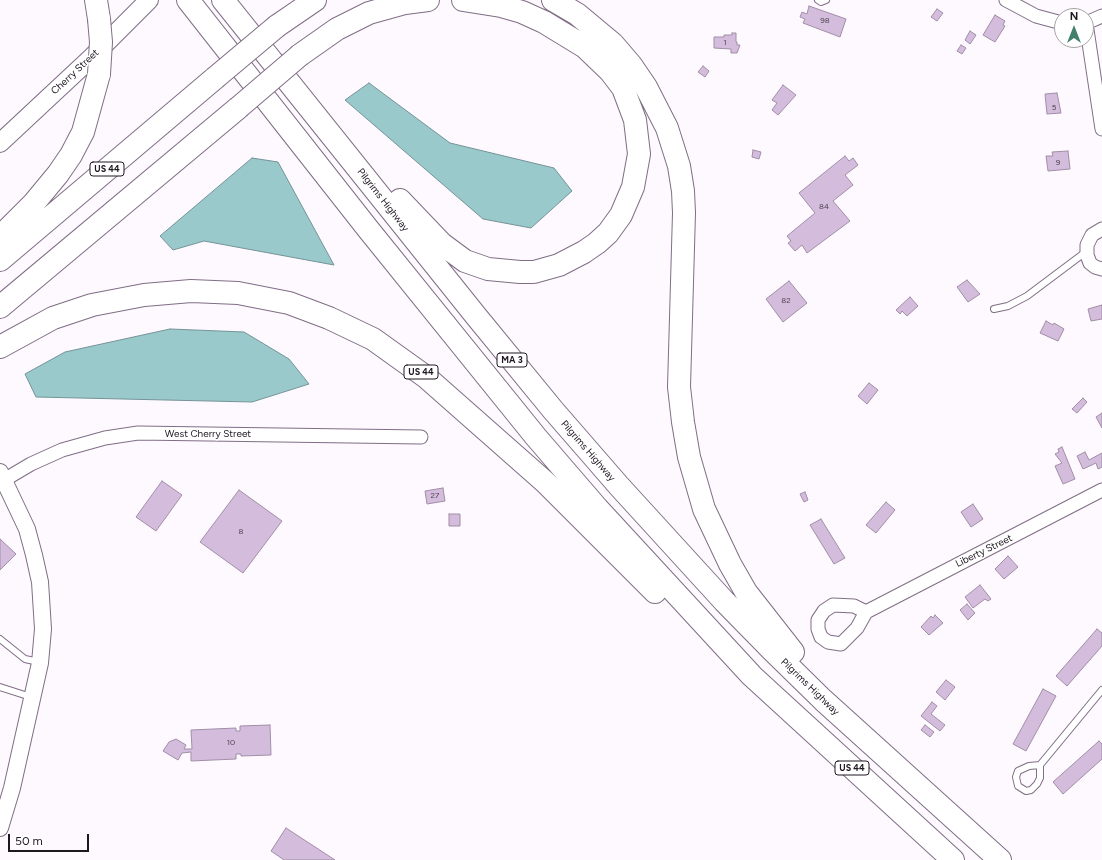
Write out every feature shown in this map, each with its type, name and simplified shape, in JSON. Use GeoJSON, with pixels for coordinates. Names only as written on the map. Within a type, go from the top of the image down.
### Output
{"type":"FeatureCollection","features":[{"type":"Feature","properties":{"kind":"highway","name":"MA 3"},"geometry":{"type":"LineString","coordinates":[[188,0],[339,192],[536,437],[609,521],[752,676]]}},
{"type":"Feature","properties":{"kind":"highway","name":"Pilgrims Highway"},"geometry":{"type":"LineString","coordinates":[[223,0],[476,316],[553,410],[619,486],[724,601],[824,700],[1000,860]]}},
{"type":"Feature","properties":{"kind":"highway","name":"US 44"},"geometry":{"type":"LineString","coordinates":[[0,260],[277,26],[315,0]]}},
{"type":"Feature","properties":{"kind":"highway"},"geometry":{"type":"LineString","coordinates":[[0,308],[320,39],[363,16],[399,4],[428,0]]}},
{"type":"Feature","properties":{"kind":"highway"},"geometry":{"type":"LineString","coordinates":[[356,165],[394,194],[453,254],[476,266],[499,271],[534,272],[559,265],[597,243],[608,233],[621,215],[633,188],[639,154],[635,120],[623,88],[596,57],[565,33],[522,12],[501,6],[463,0]]}},
{"type":"Feature","properties":{"kind":"highway","name":"US 44"},"geometry":{"type":"LineString","coordinates":[[553,0],[577,14],[613,44],[631,65],[646,87],[656,103],[667,128],[679,166],[683,191],[684,214],[679,387],[684,429],[696,482],[709,521],[730,564],[751,598],[781,639],[796,656],[824,700]]}},
{"type":"Feature","properties":{"kind":"highway"},"geometry":{"type":"LineString","coordinates":[[0,236],[34,203],[58,174],[71,155],[83,132],[99,74],[101,42],[98,10]]}},
{"type":"Feature","properties":{"kind":"highway","name":"US 44"},"geometry":{"type":"LineString","coordinates":[[0,347],[52,318],[92,305],[152,295],[191,291],[238,293],[289,303],[329,318],[373,339],[426,377],[545,482],[702,638],[752,676],[953,860]]}},
{"type":"Feature","properties":{"kind":"main road","name":"Cherry Street"},"geometry":{"type":"LineString","coordinates":[[0,143],[91,58],[149,0]]}},
{"type":"Feature","properties":{"kind":"street"},"geometry":{"type":"LineString","coordinates":[[1006,0],[1036,16],[1054,21]]}},
{"type":"Feature","properties":{"kind":"street"},"geometry":{"type":"LineString","coordinates":[[1090,48],[1102,129]]}},
{"type":"Feature","properties":{"kind":"street"},"geometry":{"type":"LineString","coordinates":[[1102,229],[1092,235],[1087,251],[1090,263],[1095,268],[1102,269]]}},
{"type":"Feature","properties":{"kind":"street","name":"West Cherry Street"},"geometry":{"type":"LineString","coordinates":[[2,476],[62,450],[111,437],[138,433],[422,437]]}},
{"type":"Feature","properties":{"kind":"street"},"geometry":{"type":"LineString","coordinates":[[0,828],[12,788],[34,691],[40,662],[43,629],[40,582],[26,529],[2,476]]}},
{"type":"Feature","properties":{"kind":"street","name":"Liberty Street"},"geometry":{"type":"LineString","coordinates":[[866,612],[1102,490]]}},
{"type":"Feature","properties":{"kind":"lane"},"geometry":{"type":"LineString","coordinates":[[818,0],[821,2],[826,0]]}},
{"type":"Feature","properties":{"kind":"lane"},"geometry":{"type":"LineString","coordinates":[[994,309],[1008,306],[1028,296],[1087,251]]}},
{"type":"Feature","properties":{"kind":"lane"},"geometry":{"type":"LineString","coordinates":[[0,639],[25,659],[40,662]]}},
{"type":"Feature","properties":{"kind":"lane"},"geometry":{"type":"LineString","coordinates":[[0,687],[34,691]]}},
{"type":"Feature","properties":{"kind":"lane"},"geometry":{"type":"LineString","coordinates":[[1040,765],[1029,766],[1018,771],[1016,777],[1018,786],[1026,791],[1031,790],[1040,778],[1040,765],[1102,690]]}},
{"type":"Feature","properties":{"kind":"water"},"geometry":{"type":"Polygon","coordinates":[[[369,83],[450,143],[554,168],[572,191],[531,228],[483,219],[345,100],[369,83]]]}},
{"type":"Feature","properties":{"kind":"water"},"geometry":{"type":"Polygon","coordinates":[[[252,158],[278,162],[334,265],[204,241],[173,250],[160,236],[252,158]]]}},
{"type":"Feature","properties":{"kind":"water"},"geometry":{"type":"Polygon","coordinates":[[[170,329],[244,332],[289,359],[309,384],[252,402],[36,397],[25,374],[65,352],[170,329]]]}},
{"type":"Feature","properties":{"kind":"building"},"geometry":{"type":"Polygon","coordinates":[[[809,6],[846,19],[840,37],[803,23],[805,19],[800,17],[802,12],[807,14],[809,6]]]}},
{"type":"Feature","properties":{"kind":"building"},"geometry":{"type":"Polygon","coordinates":[[[937,9],[943,13],[937,21],[931,17],[937,9]]]}},
{"type":"Feature","properties":{"kind":"building"},"geometry":{"type":"Polygon","coordinates":[[[995,15],[1005,21],[1003,25],[1005,26],[995,42],[983,35],[995,15]]]}},
{"type":"Feature","properties":{"kind":"building"},"geometry":{"type":"Polygon","coordinates":[[[970,31],[976,35],[970,44],[965,40],[970,31]]]}},
{"type":"Feature","properties":{"kind":"building"},"geometry":{"type":"Polygon","coordinates":[[[732,33],[736,33],[737,45],[740,45],[737,53],[731,53],[731,49],[714,48],[714,37],[724,37],[724,35],[732,35],[732,33]]]}},
{"type":"Feature","properties":{"kind":"building"},"geometry":{"type":"Polygon","coordinates":[[[961,45],[966,48],[962,54],[957,51],[961,45]]]}},
{"type":"Feature","properties":{"kind":"building"},"geometry":{"type":"Polygon","coordinates":[[[703,66],[709,71],[705,77],[698,72],[703,66]]]}},
{"type":"Feature","properties":{"kind":"building"},"geometry":{"type":"Polygon","coordinates":[[[783,85],[796,95],[778,115],[772,110],[777,103],[772,100],[783,85]]]}},
{"type":"Feature","properties":{"kind":"building"},"geometry":{"type":"Polygon","coordinates":[[[1057,93],[1061,113],[1047,114],[1045,94],[1057,93]]]}},
{"type":"Feature","properties":{"kind":"building"},"geometry":{"type":"Polygon","coordinates":[[[753,150],[761,152],[759,159],[752,157],[753,150]]]}},
{"type":"Feature","properties":{"kind":"building"},"geometry":{"type":"Polygon","coordinates":[[[1068,151],[1070,169],[1048,171],[1046,156],[1053,156],[1052,152],[1068,151]]]}},
{"type":"Feature","properties":{"kind":"building"},"geometry":{"type":"Polygon","coordinates":[[[845,156],[849,161],[853,158],[858,165],[845,175],[853,185],[833,201],[850,221],[807,253],[802,245],[795,251],[788,243],[791,241],[787,236],[815,213],[799,193],[845,156]]]}},
{"type":"Feature","properties":{"kind":"building"},"geometry":{"type":"Polygon","coordinates":[[[967,280],[980,294],[968,302],[957,287],[967,280]]]}},
{"type":"Feature","properties":{"kind":"building"},"geometry":{"type":"Polygon","coordinates":[[[789,281],[807,303],[783,322],[766,299],[789,281]]]}},
{"type":"Feature","properties":{"kind":"building"},"geometry":{"type":"Polygon","coordinates":[[[910,297],[918,306],[907,316],[902,311],[900,314],[896,310],[910,297]]]}},
{"type":"Feature","properties":{"kind":"building"},"geometry":{"type":"Polygon","coordinates":[[[1102,305],[1102,319],[1091,321],[1088,309],[1102,305]]]}},
{"type":"Feature","properties":{"kind":"building"},"geometry":{"type":"Polygon","coordinates":[[[1046,321],[1053,325],[1054,323],[1064,329],[1058,341],[1040,333],[1046,321]]]}},
{"type":"Feature","properties":{"kind":"building"},"geometry":{"type":"Polygon","coordinates":[[[869,383],[878,390],[867,404],[858,396],[869,383]]]}},
{"type":"Feature","properties":{"kind":"building"},"geometry":{"type":"Polygon","coordinates":[[[1083,398],[1087,402],[1077,413],[1072,409],[1083,398]]]}},
{"type":"Feature","properties":{"kind":"building"},"geometry":{"type":"Polygon","coordinates":[[[1102,413],[1102,428],[1096,417],[1102,413]]]}},
{"type":"Feature","properties":{"kind":"building"},"geometry":{"type":"Polygon","coordinates":[[[1062,447],[1075,479],[1063,484],[1055,466],[1062,463],[1055,454],[1059,452],[1058,449],[1062,447]]]}},
{"type":"Feature","properties":{"kind":"building"},"geometry":{"type":"Polygon","coordinates":[[[1085,452],[1089,460],[1102,453],[1102,467],[1098,469],[1096,463],[1083,469],[1077,456],[1085,452]]]}},
{"type":"Feature","properties":{"kind":"building"},"geometry":{"type":"Polygon","coordinates":[[[162,481],[182,495],[156,531],[136,517],[162,481]]]}},
{"type":"Feature","properties":{"kind":"building"},"geometry":{"type":"Polygon","coordinates":[[[443,488],[445,501],[427,504],[425,491],[443,488]]]}},
{"type":"Feature","properties":{"kind":"building"},"geometry":{"type":"Polygon","coordinates":[[[239,490],[282,521],[243,573],[200,542],[239,490]]]}},
{"type":"Feature","properties":{"kind":"building"},"geometry":{"type":"Polygon","coordinates":[[[805,492],[808,500],[804,502],[800,494],[805,492]]]}},
{"type":"Feature","properties":{"kind":"building"},"geometry":{"type":"Polygon","coordinates":[[[886,502],[895,510],[876,533],[866,525],[886,502]]]}},
{"type":"Feature","properties":{"kind":"building"},"geometry":{"type":"Polygon","coordinates":[[[973,504],[983,519],[971,527],[961,512],[973,504]]]}},
{"type":"Feature","properties":{"kind":"building"},"geometry":{"type":"Polygon","coordinates":[[[449,514],[460,514],[460,526],[449,526],[449,514]]]}},
{"type":"Feature","properties":{"kind":"building"},"geometry":{"type":"Polygon","coordinates":[[[821,519],[845,558],[834,564],[810,525],[821,519]]]}},
{"type":"Feature","properties":{"kind":"building"},"geometry":{"type":"Polygon","coordinates":[[[0,539],[16,554],[0,570],[0,539]]]}},
{"type":"Feature","properties":{"kind":"building"},"geometry":{"type":"Polygon","coordinates":[[[1008,556],[1018,567],[1004,579],[995,569],[1008,556]]]}},
{"type":"Feature","properties":{"kind":"building"},"geometry":{"type":"Polygon","coordinates":[[[980,585],[991,599],[988,601],[985,599],[973,608],[965,597],[980,585]]]}},
{"type":"Feature","properties":{"kind":"building"},"geometry":{"type":"Polygon","coordinates":[[[967,604],[975,613],[968,620],[960,610],[967,604]]]}},
{"type":"Feature","properties":{"kind":"building"},"geometry":{"type":"Polygon","coordinates":[[[935,615],[943,623],[929,635],[921,627],[931,616],[933,618],[935,615]]]}},
{"type":"Feature","properties":{"kind":"building"},"geometry":{"type":"Polygon","coordinates":[[[1097,629],[1102,633],[1102,646],[1067,686],[1056,676],[1097,629]]]}},
{"type":"Feature","properties":{"kind":"building"},"geometry":{"type":"Polygon","coordinates":[[[946,680],[955,687],[945,700],[936,692],[946,680]]]}},
{"type":"Feature","properties":{"kind":"building"},"geometry":{"type":"Polygon","coordinates":[[[1043,689],[1056,696],[1026,751],[1013,744],[1043,689]]]}},
{"type":"Feature","properties":{"kind":"building"},"geometry":{"type":"Polygon","coordinates":[[[932,702],[937,706],[931,714],[945,725],[940,731],[921,716],[932,702]]]}},
{"type":"Feature","properties":{"kind":"building"},"geometry":{"type":"Polygon","coordinates":[[[270,725],[271,755],[241,756],[241,754],[236,754],[236,759],[191,761],[191,752],[182,753],[178,760],[163,751],[169,742],[176,739],[186,745],[184,749],[192,749],[191,730],[236,728],[236,731],[240,731],[240,726],[270,725]]]}},
{"type":"Feature","properties":{"kind":"building"},"geometry":{"type":"Polygon","coordinates":[[[925,725],[934,732],[930,737],[921,730],[925,725]]]}},
{"type":"Feature","properties":{"kind":"building"},"geometry":{"type":"Polygon","coordinates":[[[1099,741],[1102,744],[1102,759],[1063,794],[1053,782],[1099,741]]]}},
{"type":"Feature","properties":{"kind":"building"},"geometry":{"type":"Polygon","coordinates":[[[286,828],[335,860],[284,860],[271,851],[286,828]]]}}]}
